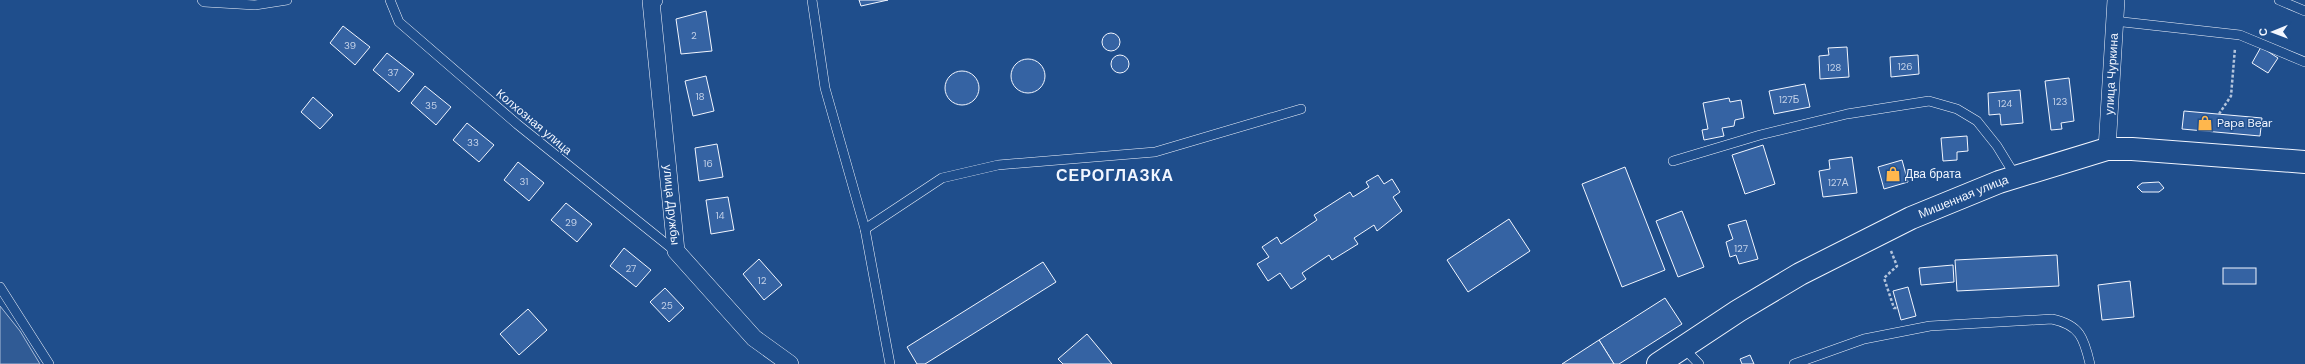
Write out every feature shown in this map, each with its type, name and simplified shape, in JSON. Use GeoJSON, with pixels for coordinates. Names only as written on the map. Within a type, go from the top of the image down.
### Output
{"type":"FeatureCollection","features":[{"type":"Feature","properties":{"kind":"main road","name":"Мишенная улица"},"geometry":{"type":"LineString","coordinates":[[1658,364],[1738,311],[1823,261],[1911,218],[2016,177],[2106,149],[2132,149],[2305,162]]}},
{"type":"Feature","properties":{"kind":"street","name":"улица Дружбы"},"geometry":{"type":"LineString","coordinates":[[654,0],[651,1],[676,251],[754,338],[790,364]]}},
{"type":"Feature","properties":{"kind":"street","name":"улица Чуркина"},"geometry":{"type":"LineString","coordinates":[[2106,149],[2116,0]]}},
{"type":"Feature","properties":{"kind":"lane"},"geometry":{"type":"LineString","coordinates":[[202,0],[204,2],[255,5],[287,0]]}},
{"type":"Feature","properties":{"kind":"lane","name":"Колхозная улица"},"geometry":{"type":"LineString","coordinates":[[390,0],[399,22],[516,124],[676,251]]}},
{"type":"Feature","properties":{"kind":"lane"},"geometry":{"type":"LineString","coordinates":[[812,0],[825,88],[866,228],[890,364]]}},
{"type":"Feature","properties":{"kind":"lane"},"geometry":{"type":"LineString","coordinates":[[2279,0],[2305,11]]}},
{"type":"Feature","properties":{"kind":"lane"},"geometry":{"type":"LineString","coordinates":[[2114,21],[2240,35],[2305,62]]}},
{"type":"Feature","properties":{"kind":"lane"},"geometry":{"type":"LineString","coordinates":[[1673,161],[1760,135],[1847,114],[1929,101],[1957,109],[1977,121],[1997,146],[2016,177]]}},
{"type":"Feature","properties":{"kind":"lane"},"geometry":{"type":"LineString","coordinates":[[866,228],[942,178],[998,165],[1155,152],[1301,109]]}},
{"type":"Feature","properties":{"kind":"lane"},"geometry":{"type":"LineString","coordinates":[[0,287],[49,364]]}},
{"type":"Feature","properties":{"kind":"lane"},"geometry":{"type":"LineString","coordinates":[[1794,364],[1864,339],[1930,326],[2052,319],[2065,322],[2077,329],[2084,340],[2090,364]]}},
{"type":"Feature","properties":{"kind":"lane"},"geometry":{"type":"LineString","coordinates":[[1683,347],[1699,364]]}},
{"type":"Feature","properties":{"kind":"path"},"geometry":{"type":"LineString","coordinates":[[2219,114],[2231,96],[2235,49]]}},
{"type":"Feature","properties":{"kind":"path"},"geometry":{"type":"LineString","coordinates":[[1889,245],[1897,266],[1884,278],[1894,308],[1898,308]]}},
{"type":"Feature","properties":{"kind":"shaded area"},"geometry":{"type":"Polygon","coordinates":[[[0,306],[20,331],[40,364],[0,364],[0,306]]]}},
{"type":"Feature","properties":{"kind":"building"},"geometry":{"type":"Polygon","coordinates":[[[859,0],[888,0],[861,6],[859,0]]]}},
{"type":"Feature","properties":{"kind":"building"},"geometry":{"type":"Polygon","coordinates":[[[706,11],[712,51],[681,54],[676,19],[706,11]]]}},
{"type":"Feature","properties":{"kind":"building"},"geometry":{"type":"Polygon","coordinates":[[[343,26],[370,47],[355,65],[330,43],[343,26]]]}},
{"type":"Feature","properties":{"kind":"building"},"geometry":{"type":"Polygon","coordinates":[[[1107,33],[1115,33],[1120,38],[1118,49],[1115,51],[1107,51],[1102,46],[1102,38],[1107,33]]]}},
{"type":"Feature","properties":{"kind":"building"},"geometry":{"type":"Polygon","coordinates":[[[1847,47],[1849,77],[1820,79],[1819,56],[1829,55],[1828,48],[1847,47]]]}},
{"type":"Feature","properties":{"kind":"building"},"geometry":{"type":"Polygon","coordinates":[[[2261,47],[2278,58],[2268,73],[2252,63],[2261,47]]]}},
{"type":"Feature","properties":{"kind":"building"},"geometry":{"type":"Polygon","coordinates":[[[387,53],[414,74],[399,92],[373,70],[387,53]]]}},
{"type":"Feature","properties":{"kind":"building"},"geometry":{"type":"Polygon","coordinates":[[[1116,55],[1124,55],[1129,60],[1127,71],[1124,73],[1116,73],[1111,68],[1111,60],[1116,55]]]}},
{"type":"Feature","properties":{"kind":"building"},"geometry":{"type":"Polygon","coordinates":[[[1918,55],[1919,74],[1891,77],[1890,57],[1918,55]]]}},
{"type":"Feature","properties":{"kind":"building"},"geometry":{"type":"Polygon","coordinates":[[[1031,59],[1040,64],[1044,69],[1044,83],[1040,88],[1035,92],[1025,93],[1021,92],[1012,83],[1011,73],[1012,69],[1021,60],[1031,59]]]}},
{"type":"Feature","properties":{"kind":"building"},"geometry":{"type":"Polygon","coordinates":[[[962,71],[968,72],[974,76],[978,82],[978,94],[974,100],[968,104],[962,105],[956,104],[950,100],[946,94],[945,88],[946,82],[950,76],[956,72],[962,71]]]}},
{"type":"Feature","properties":{"kind":"building"},"geometry":{"type":"Polygon","coordinates":[[[706,76],[714,111],[693,116],[685,81],[706,76]]]}},
{"type":"Feature","properties":{"kind":"building"},"geometry":{"type":"Polygon","coordinates":[[[2069,78],[2074,121],[2061,123],[2062,129],[2051,130],[2045,81],[2069,78]]]}},
{"type":"Feature","properties":{"kind":"building"},"geometry":{"type":"Polygon","coordinates":[[[1805,84],[1810,107],[1774,114],[1769,91],[1805,84]]]}},
{"type":"Feature","properties":{"kind":"building"},"geometry":{"type":"Polygon","coordinates":[[[425,86],[451,107],[436,125],[411,103],[425,86]]]}},
{"type":"Feature","properties":{"kind":"building"},"geometry":{"type":"Polygon","coordinates":[[[2020,90],[2023,123],[2001,125],[2000,114],[1989,115],[1988,93],[2020,90]]]}},
{"type":"Feature","properties":{"kind":"building"},"geometry":{"type":"Polygon","coordinates":[[[313,97],[333,115],[320,129],[301,112],[313,97]]]}},
{"type":"Feature","properties":{"kind":"building"},"geometry":{"type":"Polygon","coordinates":[[[1729,98],[1730,102],[1741,100],[1744,118],[1735,120],[1734,126],[1722,128],[1724,136],[1704,140],[1702,130],[1708,129],[1703,103],[1729,98]]]}},
{"type":"Feature","properties":{"kind":"building"},"geometry":{"type":"Polygon","coordinates":[[[2184,111],[2262,118],[2260,136],[2182,129],[2184,111]]]}},
{"type":"Feature","properties":{"kind":"building"},"geometry":{"type":"Polygon","coordinates":[[[467,123],[494,145],[479,162],[453,140],[467,123]]]}},
{"type":"Feature","properties":{"kind":"building"},"geometry":{"type":"Polygon","coordinates":[[[1967,136],[1968,151],[1957,152],[1957,160],[1943,161],[1941,138],[1967,136]]]}},
{"type":"Feature","properties":{"kind":"building"},"geometry":{"type":"Polygon","coordinates":[[[717,144],[723,177],[699,181],[695,148],[717,144]]]}},
{"type":"Feature","properties":{"kind":"building"},"geometry":{"type":"Polygon","coordinates":[[[1763,145],[1775,184],[1745,194],[1732,155],[1763,145]]]}},
{"type":"Feature","properties":{"kind":"building"},"geometry":{"type":"Polygon","coordinates":[[[1852,157],[1857,193],[1823,197],[1819,171],[1830,169],[1829,160],[1852,157]]]}},
{"type":"Feature","properties":{"kind":"building","name":"Два брата"},"geometry":{"type":"Polygon","coordinates":[[[1902,160],[1908,182],[1884,189],[1878,167],[1902,160]]]}},
{"type":"Feature","properties":{"kind":"building"},"geometry":{"type":"Polygon","coordinates":[[[518,162],[544,183],[529,201],[504,180],[518,162]]]}},
{"type":"Feature","properties":{"kind":"building"},"geometry":{"type":"Polygon","coordinates":[[[1625,167],[1665,270],[1622,287],[1582,184],[1625,167]]]}},
{"type":"Feature","properties":{"kind":"building"},"geometry":{"type":"Polygon","coordinates":[[[1378,175],[1384,184],[1392,179],[1400,192],[1393,197],[1402,211],[1377,231],[1374,225],[1354,238],[1358,244],[1332,260],[1329,255],[1302,273],[1306,279],[1291,289],[1280,273],[1268,281],[1257,264],[1269,257],[1262,247],[1277,237],[1281,244],[1317,220],[1314,215],[1350,192],[1353,197],[1369,187],[1366,182],[1378,175]]]}},
{"type":"Feature","properties":{"kind":"building"},"geometry":{"type":"Polygon","coordinates":[[[2159,182],[2164,188],[2159,192],[2142,192],[2137,187],[2142,183],[2159,182]]]}},
{"type":"Feature","properties":{"kind":"building"},"geometry":{"type":"Polygon","coordinates":[[[728,197],[734,230],[711,234],[706,200],[728,197]]]}},
{"type":"Feature","properties":{"kind":"building"},"geometry":{"type":"Polygon","coordinates":[[[566,203],[592,224],[577,242],[551,220],[566,203]]]}},
{"type":"Feature","properties":{"kind":"building"},"geometry":{"type":"Polygon","coordinates":[[[1682,211],[1704,267],[1678,277],[1656,221],[1682,211]]]}},
{"type":"Feature","properties":{"kind":"building"},"geometry":{"type":"Polygon","coordinates":[[[1509,219],[1530,251],[1468,292],[1447,260],[1509,219]]]}},
{"type":"Feature","properties":{"kind":"building"},"geometry":{"type":"Polygon","coordinates":[[[1746,220],[1758,259],[1739,264],[1736,255],[1730,257],[1726,242],[1733,239],[1728,225],[1746,220]]]}},
{"type":"Feature","properties":{"kind":"building"},"geometry":{"type":"Polygon","coordinates":[[[624,248],[651,270],[636,287],[610,266],[624,248]]]}},
{"type":"Feature","properties":{"kind":"building"},"geometry":{"type":"Polygon","coordinates":[[[2057,255],[2059,286],[1957,291],[1955,260],[2057,255]]]}},
{"type":"Feature","properties":{"kind":"building"},"geometry":{"type":"Polygon","coordinates":[[[759,259],[782,285],[764,300],[743,274],[759,259]]]}},
{"type":"Feature","properties":{"kind":"building"},"geometry":{"type":"Polygon","coordinates":[[[1043,262],[1056,282],[925,364],[917,364],[907,347],[1043,262]]]}},
{"type":"Feature","properties":{"kind":"building"},"geometry":{"type":"Polygon","coordinates":[[[1953,265],[1954,282],[1921,285],[1919,268],[1953,265]]]}},
{"type":"Feature","properties":{"kind":"building"},"geometry":{"type":"Polygon","coordinates":[[[2223,268],[2256,268],[2256,284],[2223,284],[2223,268]]]}},
{"type":"Feature","properties":{"kind":"building"},"geometry":{"type":"Polygon","coordinates":[[[2130,281],[2134,317],[2102,320],[2098,285],[2130,281]]]}},
{"type":"Feature","properties":{"kind":"building"},"geometry":{"type":"Polygon","coordinates":[[[1908,287],[1916,316],[1901,320],[1893,291],[1908,287]]]}},
{"type":"Feature","properties":{"kind":"building"},"geometry":{"type":"Polygon","coordinates":[[[665,288],[684,308],[669,322],[650,302],[665,288]]]}},
{"type":"Feature","properties":{"kind":"building"},"geometry":{"type":"Polygon","coordinates":[[[1665,298],[1682,324],[1619,364],[1614,364],[1599,340],[1665,298]]]}},
{"type":"Feature","properties":{"kind":"building"},"geometry":{"type":"Polygon","coordinates":[[[528,309],[547,330],[519,355],[500,334],[528,309]]]}},
{"type":"Feature","properties":{"kind":"building"},"geometry":{"type":"Polygon","coordinates":[[[1087,334],[1112,364],[1063,364],[1058,359],[1087,334]]]}},
{"type":"Feature","properties":{"kind":"building"},"geometry":{"type":"Polygon","coordinates":[[[1599,340],[1614,364],[1562,364],[1599,340]]]}},
{"type":"Feature","properties":{"kind":"building"},"geometry":{"type":"Polygon","coordinates":[[[1750,355],[1754,364],[1742,364],[1740,359],[1750,355]]]}},
{"type":"Feature","properties":{"kind":"place","name":"Papa Bear"},"geometry":{"type":"Point","coordinates":[2205,123]}},
{"type":"Feature","properties":{"kind":"place","name":"Два брата"},"geometry":{"type":"Point","coordinates":[1893,174]}},
{"type":"Feature","properties":{"kind":"district","name":"СЕРОГЛАЗКА"},"geometry":{"type":"Point","coordinates":[1115,175]}}]}
